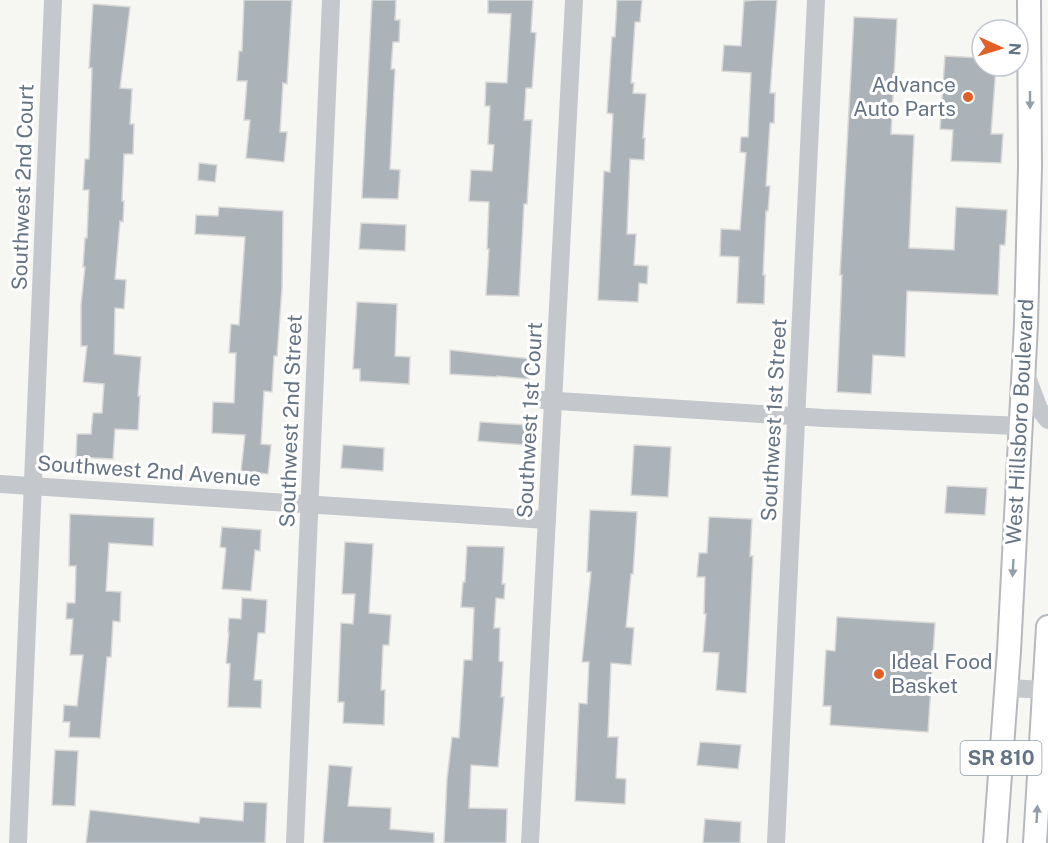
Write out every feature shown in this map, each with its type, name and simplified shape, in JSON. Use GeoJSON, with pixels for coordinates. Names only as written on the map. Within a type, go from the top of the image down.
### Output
{"type":"FeatureCollection","features":[{"type":"Feature","properties":{"kind":"main road","name":"West Hillsboro Boulevard"},"geometry":{"type":"LineString","coordinates":[[995,843],[1024,370],[1030,166],[1029,0]]}},
{"type":"Feature","properties":{"kind":"main road","name":"SR 810"},"geometry":{"type":"LineString","coordinates":[[1035,843],[1048,627]]}},
{"type":"Feature","properties":{"kind":"street","name":"Southwest 2nd Court"},"geometry":{"type":"LineString","coordinates":[[18,843],[53,0]]}},
{"type":"Feature","properties":{"kind":"street","name":"Southwest 2nd Street"},"geometry":{"type":"LineString","coordinates":[[294,843],[331,0]]}},
{"type":"Feature","properties":{"kind":"street","name":"Southwest 1st Court"},"geometry":{"type":"LineString","coordinates":[[531,843],[547,520],[547,400],[574,0]]}},
{"type":"Feature","properties":{"kind":"street","name":"Southwest 1st Street"},"geometry":{"type":"LineString","coordinates":[[776,843],[816,0]]}},
{"type":"Feature","properties":{"kind":"street"},"geometry":{"type":"LineString","coordinates":[[1024,370],[1039,409],[1048,420]]}},
{"type":"Feature","properties":{"kind":"street"},"geometry":{"type":"LineString","coordinates":[[547,400],[796,416],[1021,426]]}},
{"type":"Feature","properties":{"kind":"street","name":"Southwest 2nd Avenue"},"geometry":{"type":"LineString","coordinates":[[0,484],[547,520]]}},
{"type":"Feature","properties":{"kind":"street"},"geometry":{"type":"LineString","coordinates":[[1006,687],[1046,690]]}},
{"type":"Feature","properties":{"kind":"building"},"geometry":{"type":"Polygon","coordinates":[[[244,0],[292,0],[287,84],[283,83],[280,132],[287,132],[284,162],[246,158],[250,120],[244,120],[247,81],[237,81],[239,51],[242,51],[244,0]]]}},
{"type":"Feature","properties":{"kind":"building"},"geometry":{"type":"Polygon","coordinates":[[[372,0],[396,0],[395,20],[400,20],[399,42],[393,42],[391,69],[395,69],[390,169],[400,170],[398,199],[362,198],[372,0]]]}},
{"type":"Feature","properties":{"kind":"building"},"geometry":{"type":"Polygon","coordinates":[[[488,0],[533,0],[531,32],[536,33],[532,88],[526,88],[524,120],[532,120],[519,296],[486,295],[489,202],[469,201],[471,170],[492,171],[494,145],[488,144],[490,106],[485,106],[486,82],[507,83],[511,14],[488,13],[488,0]]]}},
{"type":"Feature","properties":{"kind":"building"},"geometry":{"type":"Polygon","coordinates":[[[617,0],[642,0],[640,22],[635,22],[631,83],[634,83],[633,93],[646,94],[644,160],[630,159],[627,234],[636,234],[634,265],[648,266],[647,284],[639,283],[638,302],[598,300],[604,171],[610,172],[613,114],[607,113],[617,0]]]}},
{"type":"Feature","properties":{"kind":"building"},"geometry":{"type":"Polygon","coordinates":[[[777,0],[770,93],[775,93],[774,123],[770,123],[766,186],[770,186],[768,211],[766,211],[764,304],[737,303],[739,257],[720,256],[721,229],[740,230],[746,153],[740,152],[741,137],[748,137],[751,73],[722,71],[724,45],[741,46],[744,1],[777,0]]]}},
{"type":"Feature","properties":{"kind":"building"},"geometry":{"type":"Polygon","coordinates":[[[93,4],[130,7],[120,88],[132,89],[130,124],[134,124],[133,154],[124,154],[123,222],[120,221],[115,279],[126,280],[124,309],[115,308],[114,354],[141,357],[138,396],[140,396],[138,430],[115,429],[113,459],[76,457],[77,434],[91,434],[93,413],[102,413],[104,384],[83,382],[87,346],[81,346],[81,305],[89,190],[83,190],[85,159],[89,159],[92,68],[89,68],[93,4]]]}},
{"type":"Feature","properties":{"kind":"building"},"geometry":{"type":"Polygon","coordinates":[[[854,17],[897,19],[891,134],[914,135],[909,248],[954,250],[956,207],[1007,210],[1005,245],[1000,245],[998,295],[907,291],[905,357],[873,355],[871,394],[837,392],[842,275],[840,275],[854,17]]]}},
{"type":"Feature","properties":{"kind":"building","name":"Advance Auto Parts"},"geometry":{"type":"Polygon","coordinates":[[[945,56],[970,57],[970,78],[995,78],[991,134],[1003,134],[1001,163],[951,161],[953,130],[940,129],[945,56]]]}},
{"type":"Feature","properties":{"kind":"building"},"geometry":{"type":"Polygon","coordinates":[[[199,163],[217,165],[215,182],[198,180],[199,163]]]}},
{"type":"Feature","properties":{"kind":"building"},"geometry":{"type":"Polygon","coordinates":[[[219,207],[283,211],[282,288],[277,356],[274,356],[272,392],[264,391],[261,444],[271,445],[268,474],[241,471],[245,435],[212,433],[213,402],[234,403],[236,353],[229,353],[231,324],[239,325],[245,237],[195,234],[196,215],[218,216],[219,207]]]}},
{"type":"Feature","properties":{"kind":"building"},"geometry":{"type":"Polygon","coordinates":[[[361,223],[406,225],[405,251],[359,249],[361,223]]]}},
{"type":"Feature","properties":{"kind":"building"},"geometry":{"type":"Polygon","coordinates":[[[357,302],[397,304],[395,356],[410,357],[409,384],[360,381],[360,369],[353,369],[357,302]]]}},
{"type":"Feature","properties":{"kind":"building"},"geometry":{"type":"Polygon","coordinates":[[[450,350],[531,359],[529,379],[450,374],[450,350]]]}},
{"type":"Feature","properties":{"kind":"building"},"geometry":{"type":"Polygon","coordinates":[[[480,422],[527,425],[526,445],[478,441],[480,422]]]}},
{"type":"Feature","properties":{"kind":"building"},"geometry":{"type":"Polygon","coordinates":[[[343,445],[384,448],[383,471],[341,468],[343,445]]]}},
{"type":"Feature","properties":{"kind":"building"},"geometry":{"type":"Polygon","coordinates":[[[634,445],[671,447],[668,497],[631,495],[634,445]]]}},
{"type":"Feature","properties":{"kind":"building"},"geometry":{"type":"Polygon","coordinates":[[[947,486],[987,488],[985,515],[945,513],[947,486]]]}},
{"type":"Feature","properties":{"kind":"building"},"geometry":{"type":"Polygon","coordinates":[[[590,510],[637,512],[633,574],[631,574],[626,627],[634,628],[631,665],[611,663],[608,737],[618,737],[616,778],[626,779],[625,804],[575,801],[579,703],[587,704],[589,662],[582,662],[591,572],[587,572],[590,510]]]}},
{"type":"Feature","properties":{"kind":"building"},"geometry":{"type":"Polygon","coordinates":[[[70,514],[154,518],[153,546],[109,543],[106,591],[121,592],[120,622],[113,621],[111,657],[107,657],[100,738],[69,737],[70,722],[63,722],[64,705],[77,706],[83,655],[70,655],[73,619],[66,619],[67,603],[75,603],[76,566],[69,566],[70,514]]]}},
{"type":"Feature","properties":{"kind":"building"},"geometry":{"type":"Polygon","coordinates":[[[709,517],[752,519],[750,556],[753,556],[746,693],[716,690],[719,653],[703,652],[706,614],[704,614],[705,577],[697,577],[699,553],[707,553],[709,517]]]}},
{"type":"Feature","properties":{"kind":"building"},"geometry":{"type":"Polygon","coordinates":[[[222,527],[261,530],[260,551],[255,550],[251,591],[222,589],[226,548],[220,547],[222,527]]]}},
{"type":"Feature","properties":{"kind":"building"},"geometry":{"type":"Polygon","coordinates":[[[345,542],[373,544],[369,613],[391,615],[389,645],[383,645],[381,690],[385,690],[384,725],[343,723],[344,702],[338,702],[341,623],[353,624],[355,594],[342,594],[345,542]]]}},
{"type":"Feature","properties":{"kind":"building"},"geometry":{"type":"Polygon","coordinates":[[[467,546],[504,547],[502,584],[505,584],[504,599],[496,598],[494,628],[500,628],[499,661],[503,662],[501,697],[504,697],[498,767],[471,765],[469,808],[507,809],[506,843],[444,843],[447,779],[452,737],[459,738],[464,660],[472,660],[474,608],[461,607],[467,546]]]}},
{"type":"Feature","properties":{"kind":"building"},"geometry":{"type":"Polygon","coordinates":[[[242,598],[267,600],[265,633],[258,633],[254,680],[262,680],[261,708],[228,707],[230,664],[226,663],[229,618],[241,619],[242,598]]]}},
{"type":"Feature","properties":{"kind":"building"},"geometry":{"type":"Polygon","coordinates":[[[837,617],[935,623],[928,732],[830,725],[831,706],[823,706],[826,650],[835,651],[837,617]]]}},
{"type":"Feature","properties":{"kind":"building"},"geometry":{"type":"Polygon","coordinates":[[[700,742],[741,745],[738,769],[697,765],[700,742]]]}},
{"type":"Feature","properties":{"kind":"building"},"geometry":{"type":"Polygon","coordinates":[[[55,750],[78,751],[75,806],[52,805],[55,750]]]}},
{"type":"Feature","properties":{"kind":"building"},"geometry":{"type":"Polygon","coordinates":[[[329,765],[352,767],[348,806],[391,808],[390,829],[434,833],[434,843],[323,843],[329,765]]]}},
{"type":"Feature","properties":{"kind":"building"},"geometry":{"type":"Polygon","coordinates":[[[244,802],[267,803],[265,843],[86,843],[90,810],[199,823],[200,817],[243,821],[244,802]]]}},
{"type":"Feature","properties":{"kind":"building"},"geometry":{"type":"Polygon","coordinates":[[[705,819],[741,822],[740,843],[703,843],[705,819]]]}},
{"type":"Feature","properties":{"kind":"place","name":"Advance Auto Parts"},"geometry":{"type":"Point","coordinates":[968,97]}},
{"type":"Feature","properties":{"kind":"place","name":"Ideal Food Basket"},"geometry":{"type":"Point","coordinates":[879,674]}}]}
